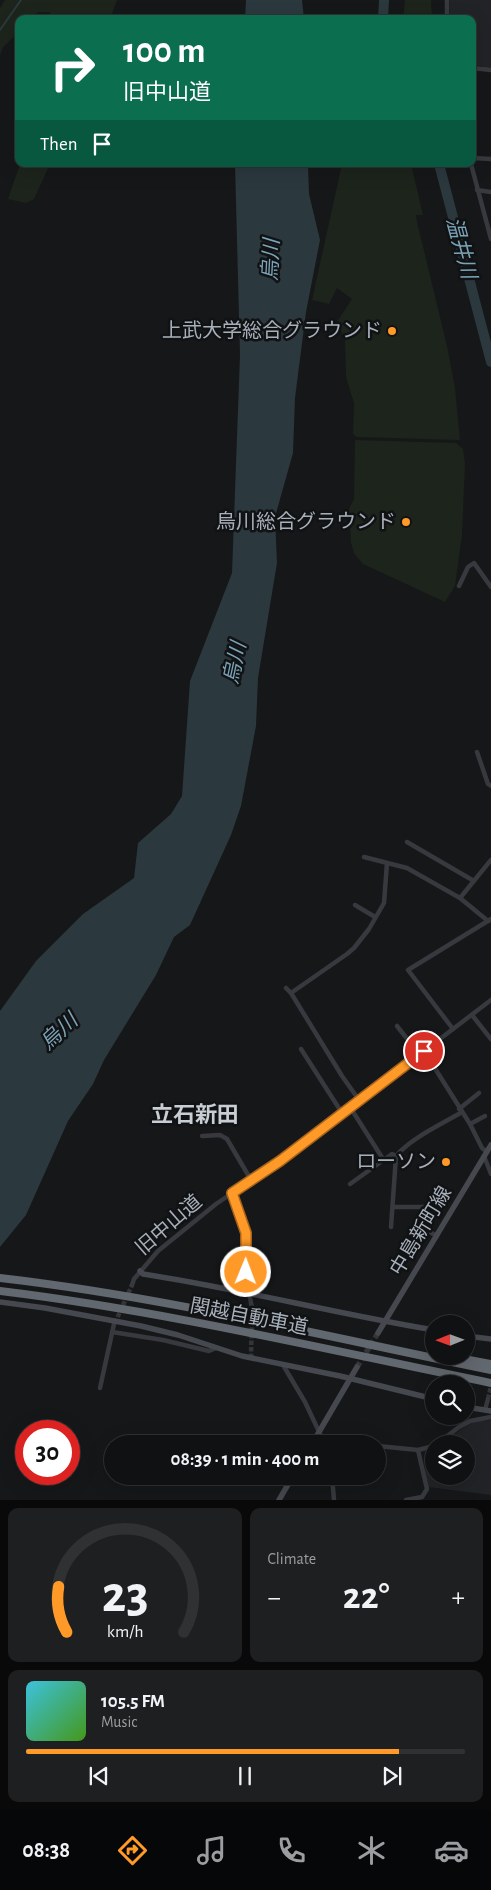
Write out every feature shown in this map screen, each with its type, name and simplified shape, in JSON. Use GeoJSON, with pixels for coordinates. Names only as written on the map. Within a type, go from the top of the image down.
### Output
{"type":"FeatureCollection","features":[{"type":"Feature","properties":{"kind":"highway","name":"関越自動車道"},"geometry":{"type":"LineString","coordinates":[[0,1278],[184,1307],[491,1370]]}},
{"type":"Feature","properties":{"kind":"highway","name":"関越自動車道"},"geometry":{"type":"LineString","coordinates":[[0,1291],[104,1306],[260,1335],[491,1383]]}},
{"type":"Feature","properties":{"kind":"highway"},"geometry":{"type":"LineString","coordinates":[[184,1307],[280,1322],[425,1351]]}},
{"type":"Feature","properties":{"kind":"highway"},"geometry":{"type":"LineString","coordinates":[[475,1361],[491,1364]]}},
{"type":"Feature","properties":{"kind":"street"},"geometry":{"type":"LineString","coordinates":[[447,0],[448,15]]}},
{"type":"Feature","properties":{"kind":"street"},"geometry":{"type":"LineString","coordinates":[[476,68],[491,70]]}},
{"type":"Feature","properties":{"kind":"street"},"geometry":{"type":"LineString","coordinates":[[476,158],[491,159]]}},
{"type":"Feature","properties":{"kind":"street"},"geometry":{"type":"LineString","coordinates":[[472,167],[491,239]]}},
{"type":"Feature","properties":{"kind":"street"},"geometry":{"type":"LineString","coordinates":[[477,190],[491,192]]}},
{"type":"Feature","properties":{"kind":"street"},"geometry":{"type":"LineString","coordinates":[[458,586],[468,566],[474,563],[491,587]]}},
{"type":"Feature","properties":{"kind":"street"},"geometry":{"type":"LineString","coordinates":[[477,752],[488,784],[491,786]]}},
{"type":"Feature","properties":{"kind":"street"},"geometry":{"type":"LineString","coordinates":[[408,842],[474,881]]}},
{"type":"Feature","properties":{"kind":"street"},"geometry":{"type":"LineString","coordinates":[[364,857],[408,868],[460,898],[489,920],[408,970],[453,1029]]}},
{"type":"Feature","properties":{"kind":"street"},"geometry":{"type":"LineString","coordinates":[[460,898],[491,860]]}},
{"type":"Feature","properties":{"kind":"street"},"geometry":{"type":"LineString","coordinates":[[291,993],[354,948],[369,929],[384,903],[387,862]]}},
{"type":"Feature","properties":{"kind":"street"},"geometry":{"type":"LineString","coordinates":[[355,906],[375,917]]}},
{"type":"Feature","properties":{"kind":"street"},"geometry":{"type":"LineString","coordinates":[[286,988],[359,1100]]}},
{"type":"Feature","properties":{"kind":"street","name":"旧中山道"},"geometry":{"type":"LineString","coordinates":[[132,1285],[140,1271],[158,1251],[232,1193],[280,1161],[421,1052],[490,1002]]}},
{"type":"Feature","properties":{"kind":"street"},"geometry":{"type":"LineString","coordinates":[[472,1015],[491,1039]]}},
{"type":"Feature","properties":{"kind":"street"},"geometry":{"type":"LineString","coordinates":[[398,1026],[421,1052],[470,1124],[486,1154],[491,1174]]}},
{"type":"Feature","properties":{"kind":"street"},"geometry":{"type":"LineString","coordinates":[[301,1049],[342,1113]]}},
{"type":"Feature","properties":{"kind":"street"},"geometry":{"type":"LineString","coordinates":[[391,1228],[396,1156],[401,1150],[461,1110],[479,1093]]}},
{"type":"Feature","properties":{"kind":"street"},"geometry":{"type":"LineString","coordinates":[[350,1107],[383,1160]]}},
{"type":"Feature","properties":{"kind":"street"},"geometry":{"type":"LineString","coordinates":[[470,1124],[485,1116]]}},
{"type":"Feature","properties":{"kind":"street"},"geometry":{"type":"LineString","coordinates":[[202,1136],[224,1136],[251,1180]]}},
{"type":"Feature","properties":{"kind":"street","name":"中島新町線"},"geometry":{"type":"LineString","coordinates":[[378,1333],[491,1145]]}},
{"type":"Feature","properties":{"kind":"street"},"geometry":{"type":"LineString","coordinates":[[350,1184],[392,1154],[396,1156]]}},
{"type":"Feature","properties":{"kind":"street"},"geometry":{"type":"LineString","coordinates":[[232,1193],[246,1233],[246,1272],[252,1308]]}},
{"type":"Feature","properties":{"kind":"street"},"geometry":{"type":"LineString","coordinates":[[393,1207],[425,1207],[426,1230],[437,1236]]}},
{"type":"Feature","properties":{"kind":"street"},"geometry":{"type":"LineString","coordinates":[[140,1271],[143,1274],[250,1293],[385,1322],[425,1329]]}},
{"type":"Feature","properties":{"kind":"street"},"geometry":{"type":"LineString","coordinates":[[0,1302],[100,1318],[178,1334],[237,1355],[425,1397]]}},
{"type":"Feature","properties":{"kind":"street"},"geometry":{"type":"LineString","coordinates":[[100,1388],[114,1324]]}},
{"type":"Feature","properties":{"kind":"street"},"geometry":{"type":"LineString","coordinates":[[112,1332],[163,1340],[209,1351],[216,1348]]}},
{"type":"Feature","properties":{"kind":"street"},"geometry":{"type":"LineString","coordinates":[[475,1337],[491,1339]]}},
{"type":"Feature","properties":{"kind":"street"},"geometry":{"type":"LineString","coordinates":[[283,1364],[305,1402],[319,1433]]}},
{"type":"Feature","properties":{"kind":"street"},"geometry":{"type":"LineString","coordinates":[[319,1433],[357,1367]]}},
{"type":"Feature","properties":{"kind":"street"},"geometry":{"type":"LineString","coordinates":[[475,1409],[488,1411],[488,1399]]}},
{"type":"Feature","properties":{"kind":"street"},"geometry":{"type":"LineString","coordinates":[[449,1435],[470,1421],[491,1417]]}},
{"type":"Feature","properties":{"kind":"street"},"geometry":{"type":"LineString","coordinates":[[386,1447],[418,1450],[425,1448]]}},
{"type":"Feature","properties":{"kind":"street"},"geometry":{"type":"LineString","coordinates":[[406,1500],[422,1496],[427,1489],[418,1450]]}},
{"type":"Feature","properties":{"kind":"street"},"geometry":{"type":"LineString","coordinates":[[279,1500],[288,1485]]}},
{"type":"Feature","properties":{"kind":"street"},"geometry":{"type":"LineString","coordinates":[[333,1485],[334,1500]]}},
{"type":"Feature","properties":{"kind":"shaded area"},"geometry":{"type":"Polygon","coordinates":[[[5,0],[117,0],[111,15],[52,15],[49,12],[38,12],[35,15],[15,15],[15,36],[3,47],[0,55],[0,8],[5,0]]]}},
{"type":"Feature","properties":{"kind":"shaded area"},"geometry":{"type":"Polygon","coordinates":[[[405,0],[431,0],[432,15],[403,15],[405,0]]]}},
{"type":"Feature","properties":{"kind":"shaded area"},"geometry":{"type":"Polygon","coordinates":[[[450,0],[491,0],[491,68],[476,66],[476,15],[450,15],[450,0]]]}},
{"type":"Feature","properties":{"kind":"shaded area"},"geometry":{"type":"Polygon","coordinates":[[[19,167],[49,167],[34,199],[26,203],[8,199],[19,167]]]}},
{"type":"Feature","properties":{"kind":"shaded area","name":"上武大学総合グラウンド"},"geometry":{"type":"Polygon","coordinates":[[[341,167],[412,167],[423,215],[416,215],[417,222],[447,346],[455,388],[460,440],[357,437],[353,434],[354,403],[346,377],[345,340],[337,322],[352,299],[337,288],[329,304],[312,300],[341,167]]]}},
{"type":"Feature","properties":{"kind":"shaded area","name":"烏川総合グラウンド"},"geometry":{"type":"Polygon","coordinates":[[[355,440],[456,443],[463,449],[465,464],[462,535],[455,586],[445,602],[363,564],[354,553],[351,543],[349,509],[354,499],[355,440]]]}},
{"type":"Feature","properties":{"kind":"shaded area"},"geometry":{"type":"Polygon","coordinates":[[[491,1420],[491,1495],[428,1487],[428,1485],[475,1485],[475,1435],[453,1435],[467,1425],[475,1425],[476,1421],[491,1420]]]}},
{"type":"Feature","properties":{"kind":"water"},"geometry":{"type":"Polygon","coordinates":[[[246,0],[302,0],[304,15],[245,15],[246,0]]]}},
{"type":"Feature","properties":{"kind":"water","name":"烏川"},"geometry":{"type":"Polygon","coordinates":[[[235,167],[308,167],[309,194],[320,240],[306,312],[295,398],[293,453],[275,517],[277,563],[258,678],[256,726],[241,806],[231,835],[190,925],[174,937],[156,975],[104,1060],[93,1084],[68,1121],[26,1215],[0,1247],[0,1011],[36,961],[83,914],[134,878],[138,843],[171,814],[182,796],[190,681],[232,573],[240,355],[235,167]]]}},
{"type":"Feature","properties":{"kind":"waterway"},"geometry":{"type":"LineString","coordinates":[[0,30],[21,0]]}},
{"type":"Feature","properties":{"kind":"waterway","name":"温井川"},"geometry":{"type":"LineString","coordinates":[[383,15],[384,0]]}},
{"type":"Feature","properties":{"kind":"waterway","name":"温井川"},"geometry":{"type":"LineString","coordinates":[[440,167],[491,362]]}},
{"type":"Feature","properties":{"kind":"tunnel"},"geometry":{"type":"LineString","coordinates":[[115,1323],[132,1285]]}},
{"type":"Feature","properties":{"kind":"tunnel"},"geometry":{"type":"LineString","coordinates":[[251,1358],[252,1308]]}},
{"type":"Feature","properties":{"kind":"tunnel"},"geometry":{"type":"LineString","coordinates":[[357,1367],[378,1333]]}},
{"type":"Feature","properties":{"kind":"tunnel"},"geometry":{"type":"LineString","coordinates":[[488,1399],[491,1386]]}},
{"type":"Feature","properties":{"kind":"place","name":"上武大学総合グラウンド"},"geometry":{"type":"Point","coordinates":[392,331]}},
{"type":"Feature","properties":{"kind":"place","name":"烏川総合グラウンド"},"geometry":{"type":"Point","coordinates":[406,522]}},
{"type":"Feature","properties":{"kind":"place","name":"ローソン"},"geometry":{"type":"Point","coordinates":[446,1162]}},
{"type":"Feature","properties":{"kind":"district","name":"立石新田"},"geometry":{"type":"Point","coordinates":[195,1115]}},
{"type":"Feature","properties":{"kind":"route"},"geometry":{"type":"LineString","coordinates":[[246,1272],[246,1233],[232,1193],[280,1161],[424,1051]]}}]}
